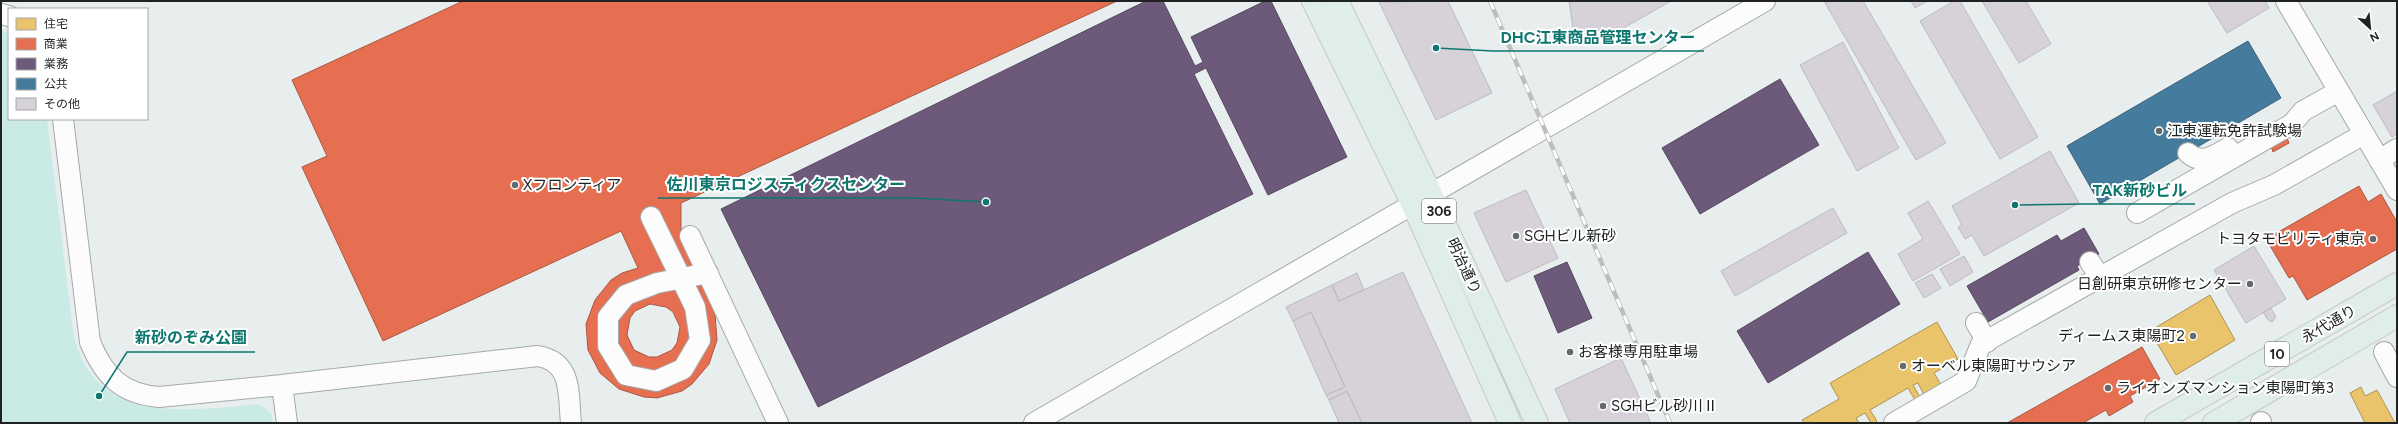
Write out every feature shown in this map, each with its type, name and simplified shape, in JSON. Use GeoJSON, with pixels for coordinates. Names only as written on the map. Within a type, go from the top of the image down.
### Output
{"type":"FeatureCollection","features":[{"type":"Feature","properties":{"kind":"main road","name":"明治通り"},"geometry":{"type":"LineString","coordinates":[[1313,1],[1422,200],[1537,423]]}},
{"type":"Feature","properties":{"kind":"main road","name":"明治通り"},"geometry":{"type":"LineString","coordinates":[[1337,1],[1422,200],[1510,423]]}},
{"type":"Feature","properties":{"kind":"main road","name":"永代通り"},"geometry":{"type":"LineString","coordinates":[[2156,423],[2397,284]]}},
{"type":"Feature","properties":{"kind":"main road","name":"永代通り"},"geometry":{"type":"LineString","coordinates":[[2214,423],[2397,316]]}},
{"type":"Feature","properties":{"kind":"street"},"geometry":{"type":"LineString","coordinates":[[1034,423],[1765,1]]}},
{"type":"Feature","properties":{"kind":"street"},"geometry":{"type":"LineString","coordinates":[[2286,1],[2397,190]]}},
{"type":"Feature","properties":{"kind":"street"},"geometry":{"type":"LineString","coordinates":[[2137,213],[2274,135],[2292,124],[2303,111],[2339,92]]}},
{"type":"Feature","properties":{"kind":"street"},"geometry":{"type":"LineString","coordinates":[[63,120],[90,342],[97,359],[106,372],[129,389],[143,396],[159,397],[282,385],[538,356],[556,362],[563,369],[566,380],[571,423]]}},
{"type":"Feature","properties":{"kind":"street"},"geometry":{"type":"LineString","coordinates":[[2188,153],[2196,159],[2206,159],[2269,125],[2274,135]]}},
{"type":"Feature","properties":{"kind":"street"},"geometry":{"type":"LineString","coordinates":[[1894,423],[1966,381],[1981,344],[1987,342],[2095,270],[2232,203],[2274,185],[2364,134]]}},
{"type":"Feature","properties":{"kind":"street"},"geometry":{"type":"LineString","coordinates":[[2379,160],[2397,149]]}},
{"type":"Feature","properties":{"kind":"street"},"geometry":{"type":"LineString","coordinates":[[651,217],[674,266],[678,272],[681,279],[695,307],[700,340],[683,369],[656,381],[626,375],[608,346],[608,317],[626,295],[664,281],[679,279],[686,277],[708,273]]}},
{"type":"Feature","properties":{"kind":"street"},"geometry":{"type":"LineString","coordinates":[[690,236],[778,423]]}},
{"type":"Feature","properties":{"kind":"street"},"geometry":{"type":"LineString","coordinates":[[1976,323],[1987,342]]}},
{"type":"Feature","properties":{"kind":"street"},"geometry":{"type":"LineString","coordinates":[[2384,352],[2397,377]]}},
{"type":"Feature","properties":{"kind":"street"},"geometry":{"type":"LineString","coordinates":[[282,385],[287,423]]}},
{"type":"Feature","properties":{"kind":"shaded area"},"geometry":{"type":"Polygon","coordinates":[[[1,30],[8,34],[8,120],[47,120],[73,331],[83,361],[99,383],[119,397],[144,405],[171,409],[200,409],[259,404],[271,413],[273,423],[1,423],[1,30]]]}},
{"type":"Feature","properties":{"kind":"building: 住宅","name":"ディームス東陽町2"},"geometry":{"type":"Polygon","coordinates":[[[2210,295],[2235,340],[2176,375],[2150,331],[2210,295]]]}},
{"type":"Feature","properties":{"kind":"building: 住宅","name":"オーベル東陽町サウシア"},"geometry":{"type":"Polygon","coordinates":[[[1937,322],[1958,359],[1934,373],[1941,385],[1924,395],[1918,383],[1913,385],[1920,397],[1915,400],[1908,388],[1870,410],[1877,421],[1874,423],[1871,423],[1865,413],[1856,418],[1859,423],[1804,423],[1802,420],[1839,399],[1830,383],[1937,322]]]}},
{"type":"Feature","properties":{"kind":"building: 住宅"},"geometry":{"type":"Polygon","coordinates":[[[2361,387],[2365,396],[2377,390],[2395,423],[2365,423],[2350,393],[2361,387]]]}},
{"type":"Feature","properties":{"kind":"building: 商業","name":"Xフロンティア"},"geometry":{"type":"Polygon","coordinates":[[[463,1],[1117,1],[681,203],[681,239],[715,314],[717,340],[709,364],[692,384],[682,391],[657,398],[644,397],[619,389],[600,373],[588,350],[586,324],[595,300],[611,280],[622,273],[638,268],[621,231],[383,341],[302,167],[327,156],[292,80],[463,1]],[[650,304],[635,311],[630,318],[627,335],[634,350],[649,357],[657,357],[672,350],[677,343],[680,327],[673,312],[666,307],[650,304]]]}},
{"type":"Feature","properties":{"kind":"building: 商業"},"geometry":{"type":"Polygon","coordinates":[[[2287,138],[2289,143],[2273,152],[2271,146],[2287,138]]]}},
{"type":"Feature","properties":{"kind":"building: 商業"},"geometry":{"type":"Polygon","coordinates":[[[2359,186],[2368,202],[2381,194],[2397,222],[2397,249],[2307,300],[2293,276],[2289,278],[2266,239],[2359,186]]]}},
{"type":"Feature","properties":{"kind":"building: 商業","name":"ライオンズマンション東陽町第3"},"geometry":{"type":"Polygon","coordinates":[[[2142,347],[2160,379],[2130,396],[2133,402],[2109,416],[2106,410],[2083,423],[2007,423],[2142,347]]]}},
{"type":"Feature","properties":{"kind":"building: 業務"},"geometry":{"type":"Polygon","coordinates":[[[1146,1],[1163,1],[1195,66],[1203,62],[1191,37],[1265,1],[1271,1],[1347,157],[1268,195],[1206,68],[1194,74],[1253,194],[818,407],[721,209],[1146,1]]]}},
{"type":"Feature","properties":{"kind":"building: 業務"},"geometry":{"type":"Polygon","coordinates":[[[1780,79],[1819,145],[1700,214],[1662,148],[1780,79]]]}},
{"type":"Feature","properties":{"kind":"building: 業務"},"geometry":{"type":"Polygon","coordinates":[[[2084,228],[2099,254],[2077,266],[2079,270],[1988,322],[1967,286],[2057,235],[2061,241],[2084,228]]]}},
{"type":"Feature","properties":{"kind":"building: 業務"},"geometry":{"type":"Polygon","coordinates":[[[1868,252],[1900,304],[1768,383],[1737,331],[1868,252]]]}},
{"type":"Feature","properties":{"kind":"building: 業務"},"geometry":{"type":"Polygon","coordinates":[[[1567,262],[1592,318],[1558,333],[1534,276],[1567,262]]]}},
{"type":"Feature","properties":{"kind":"building: 公共","name":"江東運転免許試験場"},"geometry":{"type":"Polygon","coordinates":[[[2248,41],[2281,98],[2100,204],[2067,146],[2248,41]]]}},
{"type":"Feature","properties":{"kind":"building: その他"},"geometry":{"type":"Polygon","coordinates":[[[1448,1],[1492,93],[1436,120],[1379,2],[1448,1]]]}},
{"type":"Feature","properties":{"kind":"building: その他"},"geometry":{"type":"Polygon","coordinates":[[[1569,1],[1671,1],[1620,30],[1618,28],[1574,35],[1569,1]]]}},
{"type":"Feature","properties":{"kind":"building: その他"},"geometry":{"type":"Polygon","coordinates":[[[1824,1],[1863,1],[1946,143],[1916,160],[1824,1]]]}},
{"type":"Feature","properties":{"kind":"building: その他"},"geometry":{"type":"Polygon","coordinates":[[[1911,1],[1927,1],[1915,8],[1911,1]]]}},
{"type":"Feature","properties":{"kind":"building: その他"},"geometry":{"type":"Polygon","coordinates":[[[1954,1],[1960,1],[2038,137],[2000,159],[1920,21],[1954,1]]]}},
{"type":"Feature","properties":{"kind":"building: その他"},"geometry":{"type":"Polygon","coordinates":[[[1982,1],[2026,1],[2051,44],[2019,63],[1982,1]]]}},
{"type":"Feature","properties":{"kind":"building: その他"},"geometry":{"type":"Polygon","coordinates":[[[2207,1],[2265,1],[2269,8],[2227,33],[2207,1]]]}},
{"type":"Feature","properties":{"kind":"building: その他"},"geometry":{"type":"Polygon","coordinates":[[[1843,42],[1899,148],[1857,171],[1800,65],[1843,42]]]}},
{"type":"Feature","properties":{"kind":"building: その他"},"geometry":{"type":"Polygon","coordinates":[[[2397,91],[2397,134],[2392,137],[2373,105],[2397,91]]]}},
{"type":"Feature","properties":{"kind":"building: その他"},"geometry":{"type":"Polygon","coordinates":[[[2050,151],[2079,203],[1984,256],[1972,235],[1965,239],[1958,227],[1962,225],[1952,206],[2050,151]]]}},
{"type":"Feature","properties":{"kind":"building: その他","name":"SGHビル新砂"},"geometry":{"type":"Polygon","coordinates":[[[1526,190],[1558,258],[1506,282],[1474,213],[1526,190]]]}},
{"type":"Feature","properties":{"kind":"building: その他"},"geometry":{"type":"Polygon","coordinates":[[[1928,201],[1960,254],[1913,281],[1898,254],[1923,239],[1908,213],[1928,201]]]}},
{"type":"Feature","properties":{"kind":"building: その他"},"geometry":{"type":"Polygon","coordinates":[[[1833,208],[1847,233],[1735,296],[1721,271],[1833,208]]]}},
{"type":"Feature","properties":{"kind":"building: その他","name":"日創研東京研修センター"},"geometry":{"type":"Polygon","coordinates":[[[2254,246],[2286,299],[2246,323],[2214,270],[2254,246]]]}},
{"type":"Feature","properties":{"kind":"building: その他"},"geometry":{"type":"Polygon","coordinates":[[[1964,256],[1973,272],[1950,286],[1940,269],[1964,256]]]}},
{"type":"Feature","properties":{"kind":"building: その他"},"geometry":{"type":"Polygon","coordinates":[[[1403,272],[1472,423],[1362,423],[1347,391],[1329,400],[1326,395],[1345,387],[1311,312],[1293,321],[1286,307],[1332,285],[1339,301],[1403,272]]]}},
{"type":"Feature","properties":{"kind":"building: その他"},"geometry":{"type":"Polygon","coordinates":[[[1357,273],[1364,290],[1339,301],[1332,285],[1357,273]]]}},
{"type":"Feature","properties":{"kind":"building: その他"},"geometry":{"type":"Polygon","coordinates":[[[1932,274],[1941,288],[1924,298],[1915,283],[1932,274]]]}},
{"type":"Feature","properties":{"kind":"building: その他"},"geometry":{"type":"Polygon","coordinates":[[[2271,308],[2276,317],[2272,322],[2268,320],[2263,312],[2271,308]]]}},
{"type":"Feature","properties":{"kind":"building: その他"},"geometry":{"type":"Polygon","coordinates":[[[1311,312],[1345,387],[1326,395],[1293,321],[1311,312]]]}},
{"type":"Feature","properties":{"kind":"building: その他","name":"SGHビル砂川Ⅱ"},"geometry":{"type":"Polygon","coordinates":[[[1621,358],[1651,423],[1570,423],[1555,389],[1621,358]]]}},
{"type":"Feature","properties":{"kind":"building: その他"},"geometry":{"type":"Polygon","coordinates":[[[1347,391],[1362,423],[1339,423],[1329,400],[1347,391]]]}},
{"type":"Feature","properties":{"kind":"railway"},"geometry":{"type":"LineString","coordinates":[[1490,1],[1670,423]]}},
{"type":"Feature","properties":{"kind":"place","name":"DHC江東商品管理センター"},"geometry":{"type":"Point","coordinates":[1436,48]}},
{"type":"Feature","properties":{"kind":"place","name":"江東運転免許試験場"},"geometry":{"type":"Point","coordinates":[2159,131]}},
{"type":"Feature","properties":{"kind":"place","name":"Xフロンティア"},"geometry":{"type":"Point","coordinates":[515,185]}},
{"type":"Feature","properties":{"kind":"place","name":"佐川東京ロジスティクスセンター"},"geometry":{"type":"Point","coordinates":[986,202]}},
{"type":"Feature","properties":{"kind":"place","name":"TAK新砂ビル"},"geometry":{"type":"Point","coordinates":[2015,205]}},
{"type":"Feature","properties":{"kind":"place","name":"SGHビル新砂"},"geometry":{"type":"Point","coordinates":[1516,236]}},
{"type":"Feature","properties":{"kind":"place","name":"トヨタモビリティ東京"},"geometry":{"type":"Point","coordinates":[2373,239]}},
{"type":"Feature","properties":{"kind":"place","name":"日創研東京研修センター"},"geometry":{"type":"Point","coordinates":[2250,284]}},
{"type":"Feature","properties":{"kind":"place","name":"ディームス東陽町2"},"geometry":{"type":"Point","coordinates":[2193,336]}},
{"type":"Feature","properties":{"kind":"place","name":"お客様専用駐車場"},"geometry":{"type":"Point","coordinates":[1570,352]}},
{"type":"Feature","properties":{"kind":"place","name":"オーベル東陽町サウシア"},"geometry":{"type":"Point","coordinates":[1903,366]}},
{"type":"Feature","properties":{"kind":"place","name":"ライオンズマンション東陽町第3"},"geometry":{"type":"Point","coordinates":[2108,388]}},
{"type":"Feature","properties":{"kind":"place","name":"新砂のぞみ公園"},"geometry":{"type":"Point","coordinates":[99,396]}},
{"type":"Feature","properties":{"kind":"place","name":"SGHビル砂川Ⅱ"},"geometry":{"type":"Point","coordinates":[1603,406]}}]}
